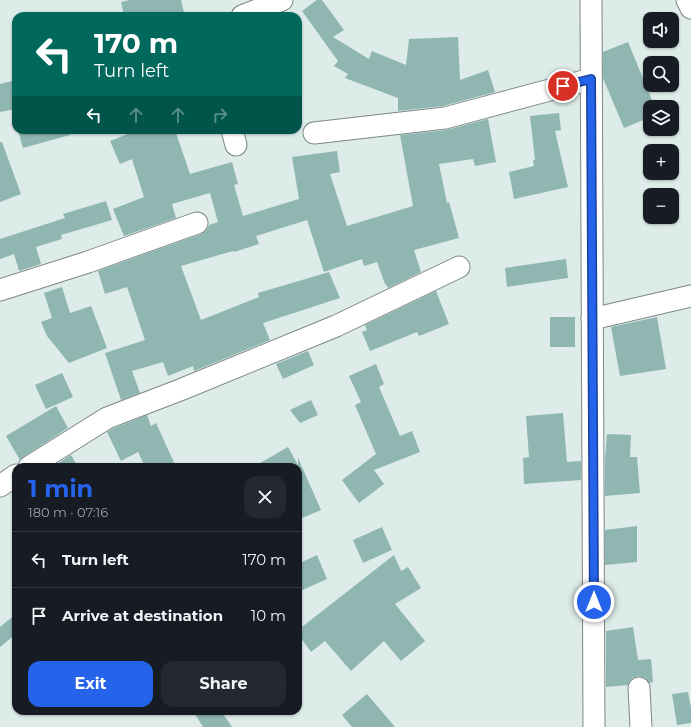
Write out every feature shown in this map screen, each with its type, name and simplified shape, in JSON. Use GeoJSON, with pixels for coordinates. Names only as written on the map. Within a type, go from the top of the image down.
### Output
{"type":"FeatureCollection","features":[{"type":"Feature","properties":{"kind":"street"},"geometry":{"type":"LineString","coordinates":[[252,12],[282,0]]}},
{"type":"Feature","properties":{"kind":"street"},"geometry":{"type":"LineString","coordinates":[[591,0],[594,727]]}},
{"type":"Feature","properties":{"kind":"street"},"geometry":{"type":"LineString","coordinates":[[687,0],[691,8]]}},
{"type":"Feature","properties":{"kind":"street"},"geometry":{"type":"LineString","coordinates":[[314,133],[445,118],[591,79]]}},
{"type":"Feature","properties":{"kind":"street"},"geometry":{"type":"LineString","coordinates":[[0,290],[88,262],[197,223]]}},
{"type":"Feature","properties":{"kind":"street"},"geometry":{"type":"LineString","coordinates":[[35,463],[107,418],[180,390],[336,326],[458,267]]}},
{"type":"Feature","properties":{"kind":"street"},"geometry":{"type":"LineString","coordinates":[[592,319],[691,296]]}},
{"type":"Feature","properties":{"kind":"street"},"geometry":{"type":"LineString","coordinates":[[0,486],[12,478]]}},
{"type":"Feature","properties":{"kind":"street"},"geometry":{"type":"LineString","coordinates":[[639,688],[641,727]]}},
{"type":"Feature","properties":{"kind":"building"},"geometry":{"type":"Polygon","coordinates":[[[130,0],[181,0],[184,12],[123,12],[121,2],[130,0]]]}},
{"type":"Feature","properties":{"kind":"building"},"geometry":{"type":"Polygon","coordinates":[[[317,0],[322,0],[344,30],[333,37],[369,59],[372,51],[406,65],[409,39],[458,37],[460,80],[488,70],[495,92],[443,106],[398,111],[398,98],[345,78],[348,74],[334,66],[338,61],[302,11],[317,0]]]}},
{"type":"Feature","properties":{"kind":"building"},"geometry":{"type":"Polygon","coordinates":[[[628,42],[643,78],[643,92],[649,92],[652,100],[643,100],[643,120],[624,128],[603,78],[603,52],[628,42]]]}},
{"type":"Feature","properties":{"kind":"building"},"geometry":{"type":"Polygon","coordinates":[[[12,81],[12,110],[0,112],[0,84],[12,81]]]}},
{"type":"Feature","properties":{"kind":"building"},"geometry":{"type":"Polygon","coordinates":[[[559,113],[561,130],[555,131],[568,187],[514,199],[509,172],[534,166],[533,160],[535,160],[530,116],[559,113]]]}},
{"type":"Feature","properties":{"kind":"building"},"geometry":{"type":"Polygon","coordinates":[[[488,119],[496,162],[475,166],[473,159],[439,164],[447,203],[449,202],[459,238],[414,250],[421,272],[388,288],[385,284],[377,262],[364,266],[362,259],[324,272],[307,220],[256,236],[259,244],[181,266],[201,320],[259,297],[258,293],[329,272],[340,298],[263,323],[270,340],[194,371],[193,366],[168,376],[163,362],[132,371],[140,393],[121,400],[105,353],[145,340],[127,287],[105,294],[98,271],[201,234],[206,231],[209,225],[218,222],[210,193],[172,204],[176,218],[124,236],[113,209],[144,197],[132,159],[120,164],[110,141],[128,134],[176,134],[190,174],[232,162],[238,184],[234,185],[243,216],[299,199],[292,157],[337,151],[340,172],[330,174],[347,226],[413,206],[400,135],[446,130],[488,119]]]}},
{"type":"Feature","properties":{"kind":"building"},"geometry":{"type":"Polygon","coordinates":[[[19,134],[70,134],[70,135],[23,148],[19,134]]]}},
{"type":"Feature","properties":{"kind":"building"},"geometry":{"type":"Polygon","coordinates":[[[0,142],[2,142],[21,194],[0,202],[0,142]]]}},
{"type":"Feature","properties":{"kind":"building"},"geometry":{"type":"Polygon","coordinates":[[[106,201],[112,220],[61,235],[62,239],[36,247],[41,264],[19,271],[14,254],[0,259],[0,239],[65,218],[63,214],[106,201]]]}},
{"type":"Feature","properties":{"kind":"building"},"geometry":{"type":"Polygon","coordinates":[[[566,259],[568,278],[507,287],[505,268],[566,259]]]}},
{"type":"Feature","properties":{"kind":"building"},"geometry":{"type":"Polygon","coordinates":[[[62,287],[70,313],[91,306],[107,348],[69,363],[47,336],[41,322],[52,318],[44,293],[62,287]]]}},
{"type":"Feature","properties":{"kind":"building"},"geometry":{"type":"Polygon","coordinates":[[[436,291],[449,324],[419,336],[417,332],[370,351],[362,332],[367,330],[365,325],[436,291]]]}},
{"type":"Feature","properties":{"kind":"building"},"geometry":{"type":"Polygon","coordinates":[[[550,317],[575,317],[575,347],[550,347],[550,317]]]}},
{"type":"Feature","properties":{"kind":"building"},"geometry":{"type":"Polygon","coordinates":[[[657,317],[666,369],[620,376],[611,327],[657,317]]]}},
{"type":"Feature","properties":{"kind":"building"},"geometry":{"type":"Polygon","coordinates":[[[308,351],[314,365],[283,379],[276,364],[308,351]]]}},
{"type":"Feature","properties":{"kind":"building"},"geometry":{"type":"Polygon","coordinates":[[[376,364],[384,384],[379,387],[400,436],[412,431],[420,452],[374,470],[384,484],[359,503],[342,480],[376,454],[355,405],[361,402],[349,376],[376,364]]]}},
{"type":"Feature","properties":{"kind":"building"},"geometry":{"type":"Polygon","coordinates":[[[62,373],[73,397],[46,409],[35,385],[62,373]]]}},
{"type":"Feature","properties":{"kind":"building"},"geometry":{"type":"Polygon","coordinates":[[[311,400],[318,415],[300,423],[290,410],[311,400]]]}},
{"type":"Feature","properties":{"kind":"building"},"geometry":{"type":"Polygon","coordinates":[[[56,406],[68,428],[20,460],[6,436],[56,406]]]}},
{"type":"Feature","properties":{"kind":"building"},"geometry":{"type":"Polygon","coordinates":[[[563,413],[567,462],[581,461],[581,480],[524,484],[523,458],[529,457],[526,416],[563,413]]]}},
{"type":"Feature","properties":{"kind":"building"},"geometry":{"type":"Polygon","coordinates":[[[147,415],[151,426],[156,423],[174,463],[143,463],[138,452],[121,461],[107,432],[147,415]]]}},
{"type":"Feature","properties":{"kind":"building"},"geometry":{"type":"Polygon","coordinates":[[[607,434],[631,435],[630,457],[637,457],[640,493],[605,496],[607,434]]]}},
{"type":"Feature","properties":{"kind":"building"},"geometry":{"type":"Polygon","coordinates":[[[288,447],[297,463],[260,463],[288,447]]]}},
{"type":"Feature","properties":{"kind":"building"},"geometry":{"type":"Polygon","coordinates":[[[71,455],[76,463],[58,463],[71,455]]]}},
{"type":"Feature","properties":{"kind":"building"},"geometry":{"type":"Polygon","coordinates":[[[302,467],[321,510],[302,518],[302,467]]]}},
{"type":"Feature","properties":{"kind":"building"},"geometry":{"type":"Polygon","coordinates":[[[637,526],[637,562],[605,565],[605,530],[637,526]]]}},
{"type":"Feature","properties":{"kind":"building"},"geometry":{"type":"Polygon","coordinates":[[[382,527],[392,550],[363,563],[353,540],[382,527]]]}},
{"type":"Feature","properties":{"kind":"building"},"geometry":{"type":"Polygon","coordinates":[[[317,555],[327,579],[302,590],[302,562],[317,555]]]}},
{"type":"Feature","properties":{"kind":"building"},"geometry":{"type":"Polygon","coordinates":[[[394,555],[401,571],[408,567],[421,588],[395,604],[425,641],[401,661],[384,641],[351,671],[325,641],[311,652],[302,640],[302,627],[394,555]]]}},
{"type":"Feature","properties":{"kind":"building"},"geometry":{"type":"Polygon","coordinates":[[[12,617],[12,637],[0,647],[0,627],[12,617]]]}},
{"type":"Feature","properties":{"kind":"building"},"geometry":{"type":"Polygon","coordinates":[[[633,627],[638,660],[651,659],[653,682],[649,683],[645,678],[638,676],[632,678],[628,685],[606,687],[606,631],[633,627]]]}},
{"type":"Feature","properties":{"kind":"building"},"geometry":{"type":"Polygon","coordinates":[[[688,692],[691,708],[691,723],[677,725],[672,694],[688,692]]]}},
{"type":"Feature","properties":{"kind":"building"},"geometry":{"type":"Polygon","coordinates":[[[367,694],[395,727],[352,727],[342,715],[367,694]]]}},
{"type":"Feature","properties":{"kind":"building"},"geometry":{"type":"Polygon","coordinates":[[[196,715],[224,715],[232,727],[203,727],[196,715]]]}},
{"type":"Feature","properties":{"kind":"route"},"geometry":{"type":"LineString","coordinates":[[563,86],[591,79],[594,602]]}}]}
